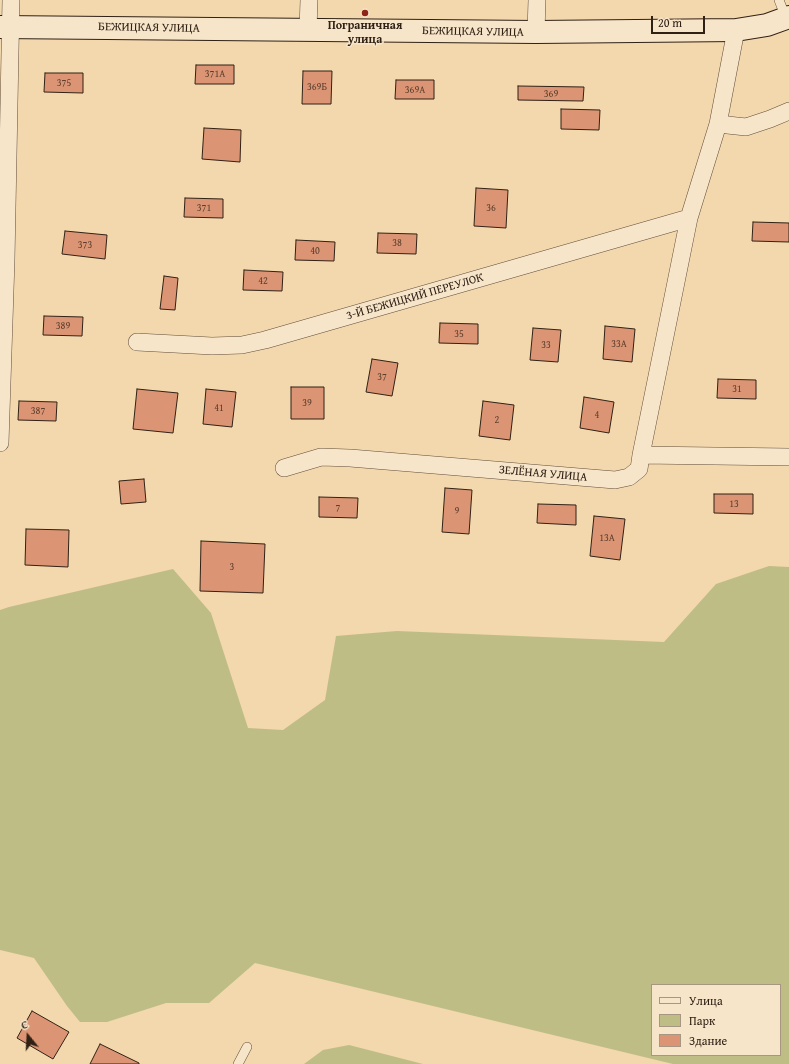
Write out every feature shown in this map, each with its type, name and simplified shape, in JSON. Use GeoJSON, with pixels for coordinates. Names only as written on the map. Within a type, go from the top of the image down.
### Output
{"type":"FeatureCollection","features":[{"type":"Feature","properties":{"kind":"street"},"geometry":{"type":"LineString","coordinates":[[0,443],[6,252],[5,27],[11,0]]}},
{"type":"Feature","properties":{"kind":"street"},"geometry":{"type":"LineString","coordinates":[[308,30],[309,0]]}},
{"type":"Feature","properties":{"kind":"street"},"geometry":{"type":"LineString","coordinates":[[536,32],[537,0]]}},
{"type":"Feature","properties":{"kind":"street","name":"БЕЖИЦКАЯ УЛИЦА"},"geometry":{"type":"LineString","coordinates":[[5,27],[536,32],[736,30],[767,25],[785,12]]}},
{"type":"Feature","properties":{"kind":"street","name":"ЗЕЛЁНАЯ УЛИЦА"},"geometry":{"type":"LineString","coordinates":[[284,468],[321,457],[350,458],[615,480],[629,477],[638,469],[689,218],[718,124],[736,30]]}},
{"type":"Feature","properties":{"kind":"street"},"geometry":{"type":"LineString","coordinates":[[718,124],[746,127],[789,111]]}},
{"type":"Feature","properties":{"kind":"street","name":"3-Й БЕЖИЦКИЙ ПЕРЕУЛОК"},"geometry":{"type":"LineString","coordinates":[[137,342],[212,346],[242,345],[264,340],[689,218]]}},
{"type":"Feature","properties":{"kind":"street"},"geometry":{"type":"LineString","coordinates":[[641,455],[789,458]]}},
{"type":"Feature","properties":{"kind":"lane"},"geometry":{"type":"LineString","coordinates":[[238,1064],[247,1047]]}},
{"type":"Feature","properties":{"kind":"green space"},"geometry":{"type":"Polygon","coordinates":[[[769,566],[789,567],[789,1064],[673,1064],[255,963],[209,1003],[166,1003],[107,1022],[80,1022],[67,1006],[34,958],[0,950],[0,610],[173,569],[211,613],[248,728],[283,730],[325,700],[336,636],[397,631],[664,642],[716,584],[769,566]]]}},
{"type":"Feature","properties":{"kind":"green space"},"geometry":{"type":"Polygon","coordinates":[[[349,1045],[423,1064],[304,1064],[323,1050],[349,1045]]]}},
{"type":"Feature","properties":{"kind":"building"},"geometry":{"type":"Polygon","coordinates":[[[196,65],[234,65],[234,84],[195,84],[196,65]]]}},
{"type":"Feature","properties":{"kind":"building"},"geometry":{"type":"Polygon","coordinates":[[[303,71],[332,71],[331,104],[302,104],[303,71]]]}},
{"type":"Feature","properties":{"kind":"building"},"geometry":{"type":"Polygon","coordinates":[[[45,73],[83,73],[83,93],[44,92],[45,73]]]}},
{"type":"Feature","properties":{"kind":"building"},"geometry":{"type":"Polygon","coordinates":[[[396,80],[434,80],[434,99],[395,99],[396,80]]]}},
{"type":"Feature","properties":{"kind":"building"},"geometry":{"type":"Polygon","coordinates":[[[518,86],[584,87],[583,101],[518,100],[518,86]]]}},
{"type":"Feature","properties":{"kind":"building"},"geometry":{"type":"Polygon","coordinates":[[[561,109],[600,110],[599,130],[561,129],[561,109]]]}},
{"type":"Feature","properties":{"kind":"building"},"geometry":{"type":"Polygon","coordinates":[[[204,128],[241,130],[240,162],[202,159],[204,128]]]}},
{"type":"Feature","properties":{"kind":"building"},"geometry":{"type":"Polygon","coordinates":[[[476,188],[508,190],[506,228],[474,226],[476,188]]]}},
{"type":"Feature","properties":{"kind":"building"},"geometry":{"type":"Polygon","coordinates":[[[185,198],[223,199],[223,218],[184,217],[185,198]]]}},
{"type":"Feature","properties":{"kind":"building"},"geometry":{"type":"Polygon","coordinates":[[[753,222],[789,223],[789,242],[752,241],[753,222]]]}},
{"type":"Feature","properties":{"kind":"building"},"geometry":{"type":"Polygon","coordinates":[[[65,231],[107,235],[105,259],[62,254],[65,231]]]}},
{"type":"Feature","properties":{"kind":"building"},"geometry":{"type":"Polygon","coordinates":[[[378,233],[417,234],[416,254],[377,253],[378,233]]]}},
{"type":"Feature","properties":{"kind":"building"},"geometry":{"type":"Polygon","coordinates":[[[296,240],[335,242],[334,261],[295,260],[296,240]]]}},
{"type":"Feature","properties":{"kind":"building"},"geometry":{"type":"Polygon","coordinates":[[[244,270],[283,272],[282,291],[243,290],[244,270]]]}},
{"type":"Feature","properties":{"kind":"building"},"geometry":{"type":"Polygon","coordinates":[[[164,276],[178,278],[175,310],[160,309],[164,276]]]}},
{"type":"Feature","properties":{"kind":"building"},"geometry":{"type":"Polygon","coordinates":[[[44,316],[83,317],[82,336],[43,335],[44,316]]]}},
{"type":"Feature","properties":{"kind":"building"},"geometry":{"type":"Polygon","coordinates":[[[440,323],[478,324],[478,344],[439,343],[440,323]]]}},
{"type":"Feature","properties":{"kind":"building"},"geometry":{"type":"Polygon","coordinates":[[[605,326],[635,329],[632,362],[603,359],[605,326]]]}},
{"type":"Feature","properties":{"kind":"building"},"geometry":{"type":"Polygon","coordinates":[[[533,328],[561,330],[558,362],[530,360],[533,328]]]}},
{"type":"Feature","properties":{"kind":"building"},"geometry":{"type":"Polygon","coordinates":[[[372,359],[398,363],[392,396],[366,392],[372,359]]]}},
{"type":"Feature","properties":{"kind":"building"},"geometry":{"type":"Polygon","coordinates":[[[718,379],[756,380],[756,399],[717,398],[718,379]]]}},
{"type":"Feature","properties":{"kind":"building"},"geometry":{"type":"Polygon","coordinates":[[[291,387],[324,387],[324,419],[291,419],[291,387]]]}},
{"type":"Feature","properties":{"kind":"building"},"geometry":{"type":"Polygon","coordinates":[[[137,389],[178,393],[173,433],[133,429],[137,389]]]}},
{"type":"Feature","properties":{"kind":"building"},"geometry":{"type":"Polygon","coordinates":[[[206,389],[236,392],[232,427],[203,424],[206,389]]]}},
{"type":"Feature","properties":{"kind":"building"},"geometry":{"type":"Polygon","coordinates":[[[584,397],[614,402],[609,433],[580,428],[584,397]]]}},
{"type":"Feature","properties":{"kind":"building"},"geometry":{"type":"Polygon","coordinates":[[[19,401],[57,402],[56,421],[18,420],[19,401]]]}},
{"type":"Feature","properties":{"kind":"building"},"geometry":{"type":"Polygon","coordinates":[[[483,401],[514,405],[510,440],[479,436],[483,401]]]}},
{"type":"Feature","properties":{"kind":"building"},"geometry":{"type":"Polygon","coordinates":[[[144,479],[146,502],[121,504],[119,481],[144,479]]]}},
{"type":"Feature","properties":{"kind":"building"},"geometry":{"type":"Polygon","coordinates":[[[445,488],[472,490],[469,534],[442,532],[445,488]]]}},
{"type":"Feature","properties":{"kind":"building"},"geometry":{"type":"Polygon","coordinates":[[[714,494],[753,494],[753,514],[714,513],[714,494]]]}},
{"type":"Feature","properties":{"kind":"building"},"geometry":{"type":"Polygon","coordinates":[[[319,497],[358,498],[357,518],[319,517],[319,497]]]}},
{"type":"Feature","properties":{"kind":"building"},"geometry":{"type":"Polygon","coordinates":[[[538,504],[576,505],[576,525],[537,523],[538,504]]]}},
{"type":"Feature","properties":{"kind":"building"},"geometry":{"type":"Polygon","coordinates":[[[594,516],[625,519],[620,560],[590,556],[594,516]]]}},
{"type":"Feature","properties":{"kind":"building"},"geometry":{"type":"Polygon","coordinates":[[[26,529],[69,530],[68,567],[25,565],[26,529]]]}},
{"type":"Feature","properties":{"kind":"building"},"geometry":{"type":"Polygon","coordinates":[[[201,541],[265,544],[263,593],[200,591],[201,541]]]}},
{"type":"Feature","properties":{"kind":"building"},"geometry":{"type":"Polygon","coordinates":[[[32,1011],[69,1032],[53,1059],[17,1038],[32,1011]]]}},
{"type":"Feature","properties":{"kind":"building"},"geometry":{"type":"Polygon","coordinates":[[[100,1044],[139,1063],[139,1064],[90,1064],[100,1044]]]}},
{"type":"Feature","properties":{"kind":"place","name":"Пограничная улица"},"geometry":{"type":"Point","coordinates":[365,13]}}]}
